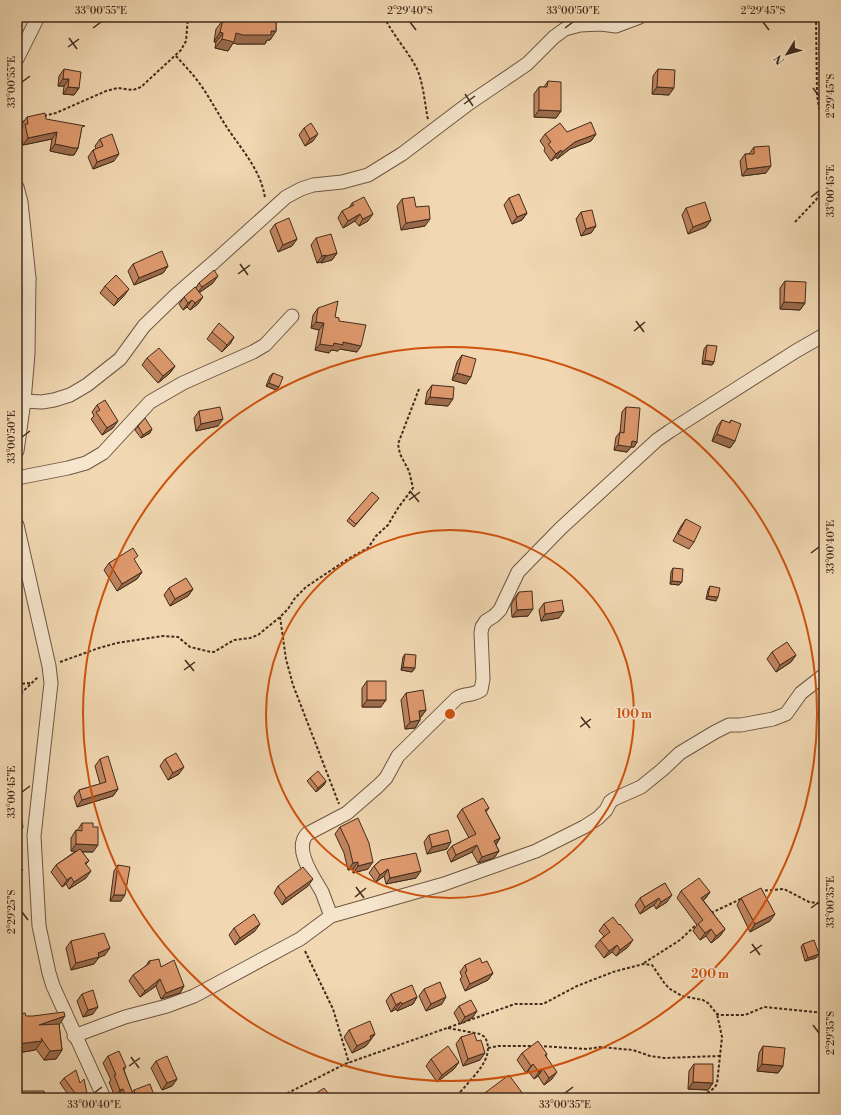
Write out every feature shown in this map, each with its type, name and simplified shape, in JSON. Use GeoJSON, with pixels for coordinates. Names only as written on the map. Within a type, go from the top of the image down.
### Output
{"type":"FeatureCollection","features":[{"type":"Feature","properties":{"kind":"street"},"geometry":{"type":"LineString","coordinates":[[17,59],[38,17]]}},
{"type":"Feature","properties":{"kind":"street"},"geometry":{"type":"LineString","coordinates":[[24,401],[42,402],[54,400],[70,395],[87,385],[120,359],[144,326],[176,295],[286,197],[301,189],[313,185],[342,182],[368,175],[402,154],[468,104],[527,64],[554,37],[565,29],[580,25],[601,24],[616,26],[640,17]]}},
{"type":"Feature","properties":{"kind":"street"},"geometry":{"type":"LineString","coordinates":[[17,188],[21,202],[23,279],[28,354],[24,401],[17,451]]}},
{"type":"Feature","properties":{"kind":"street"},"geometry":{"type":"LineString","coordinates":[[17,478],[86,463],[103,453],[150,402],[183,383],[253,352],[265,345],[292,316]]}},
{"type":"Feature","properties":{"kind":"street"},"geometry":{"type":"LineString","coordinates":[[331,916],[322,892],[308,868],[303,843],[304,838],[307,834],[347,813],[378,786],[386,778],[398,756],[451,703],[461,696],[474,694],[481,690],[484,678],[481,633],[484,623],[500,610],[518,572],[561,528],[657,440],[796,350],[824,335]]}},
{"type":"Feature","properties":{"kind":"street"},"geometry":{"type":"LineString","coordinates":[[17,525],[49,666],[51,683],[34,836],[39,926],[48,973],[74,1036],[104,1098]]}},
{"type":"Feature","properties":{"kind":"street"},"geometry":{"type":"LineString","coordinates":[[74,1036],[125,1017],[167,1006],[188,998],[300,939],[331,916],[444,884],[536,851],[584,827],[598,818],[606,810],[612,800],[641,787],[657,775],[680,753],[715,732],[729,725],[741,725],[773,719],[786,714],[802,693],[824,675]]}},
{"type":"Feature","properties":{"kind":"path"},"geometry":{"type":"LineString","coordinates":[[43,116],[56,113],[106,91],[118,88],[133,90],[147,82],[181,50],[186,40],[188,17]]}},
{"type":"Feature","properties":{"kind":"path"},"geometry":{"type":"LineString","coordinates":[[384,17],[417,68],[424,92],[430,133]]}},
{"type":"Feature","properties":{"kind":"path"},"geometry":{"type":"LineString","coordinates":[[816,17],[817,95],[824,139]]}},
{"type":"Feature","properties":{"kind":"path"},"geometry":{"type":"LineString","coordinates":[[176,56],[200,84],[226,127],[247,156],[264,191],[268,213]]}},
{"type":"Feature","properties":{"kind":"path"},"geometry":{"type":"LineString","coordinates":[[17,123],[30,120]]}},
{"type":"Feature","properties":{"kind":"path"},"geometry":{"type":"LineString","coordinates":[[795,222],[816,200],[824,185]]}},
{"type":"Feature","properties":{"kind":"path"},"geometry":{"type":"LineString","coordinates":[[17,697],[49,666],[117,643],[163,636],[178,637],[190,647],[206,652],[214,652],[234,640],[250,638],[258,635],[280,618],[295,598],[306,587],[368,548],[376,536],[388,526],[398,508],[411,492],[413,488],[412,480],[400,454],[398,444],[419,388]]}},
{"type":"Feature","properties":{"kind":"path"},"geometry":{"type":"LineString","coordinates":[[280,618],[286,659],[293,685],[338,798],[340,806],[339,817]]}},
{"type":"Feature","properties":{"kind":"path"},"geometry":{"type":"LineString","coordinates":[[17,684],[32,683]]}},
{"type":"Feature","properties":{"kind":"path"},"geometry":{"type":"LineString","coordinates":[[758,891],[784,889],[809,902],[824,904]]}},
{"type":"Feature","properties":{"kind":"path"},"geometry":{"type":"LineString","coordinates":[[706,915],[746,897]]}},
{"type":"Feature","properties":{"kind":"path"},"geometry":{"type":"LineString","coordinates":[[278,1098],[349,1063],[515,1004],[543,1004],[576,986],[614,972],[643,964],[680,940],[699,922]]}},
{"type":"Feature","properties":{"kind":"path"},"geometry":{"type":"LineString","coordinates":[[300,939],[331,1004],[349,1063]]}},
{"type":"Feature","properties":{"kind":"path"},"geometry":{"type":"LineString","coordinates":[[643,964],[652,965],[670,989],[682,996],[703,1000],[708,1003],[717,1014],[722,1037],[717,1084],[708,1094],[693,1098]]}},
{"type":"Feature","properties":{"kind":"path"},"geometry":{"type":"LineString","coordinates":[[717,1014],[726,1016],[741,1016],[764,1007],[824,1013]]}},
{"type":"Feature","properties":{"kind":"path"},"geometry":{"type":"LineString","coordinates":[[446,1028],[480,1034],[485,1037],[488,1048],[488,1054],[480,1069],[459,1094],[453,1098]]}},
{"type":"Feature","properties":{"kind":"path"},"geometry":{"type":"LineString","coordinates":[[488,1048],[498,1046],[538,1046],[587,1049],[600,1047],[633,1050],[650,1056],[664,1058],[720,1056]]}},
{"type":"Feature","properties":{"kind":"building"},"geometry":{"type":"Polygon","coordinates":[[[228,17],[276,17],[276,31],[271,31],[271,35],[243,35],[236,33],[234,42],[222,39],[223,33],[220,32],[223,20],[227,21],[228,17]]]}},
{"type":"Feature","properties":{"kind":"building"},"geometry":{"type":"Polygon","coordinates":[[[64,69],[81,72],[79,88],[68,87],[69,79],[63,79],[64,69]]]}},
{"type":"Feature","properties":{"kind":"building"},"geometry":{"type":"Polygon","coordinates":[[[658,69],[675,70],[674,88],[657,87],[658,69]]]}},
{"type":"Feature","properties":{"kind":"building"},"geometry":{"type":"Polygon","coordinates":[[[548,81],[561,82],[561,111],[539,110],[539,87],[547,87],[548,81]]]}},
{"type":"Feature","properties":{"kind":"building"},"geometry":{"type":"Polygon","coordinates":[[[45,113],[46,119],[85,126],[82,127],[78,148],[55,144],[57,132],[28,138],[25,124],[28,124],[27,117],[45,113]]]}},
{"type":"Feature","properties":{"kind":"building"},"geometry":{"type":"Polygon","coordinates":[[[591,122],[596,134],[575,142],[562,152],[561,150],[556,154],[548,144],[551,142],[545,134],[560,123],[567,132],[591,122]]]}},
{"type":"Feature","properties":{"kind":"building"},"geometry":{"type":"Polygon","coordinates":[[[311,123],[318,134],[310,139],[304,128],[311,123]]]}},
{"type":"Feature","properties":{"kind":"building"},"geometry":{"type":"Polygon","coordinates":[[[112,134],[119,154],[97,162],[93,150],[103,146],[100,139],[112,134]]]}},
{"type":"Feature","properties":{"kind":"building"},"geometry":{"type":"Polygon","coordinates":[[[769,146],[771,166],[747,169],[745,154],[754,154],[754,147],[769,146]]]}},
{"type":"Feature","properties":{"kind":"building"},"geometry":{"type":"Polygon","coordinates":[[[519,194],[527,213],[517,217],[509,198],[519,194]]]}},
{"type":"Feature","properties":{"kind":"building"},"geometry":{"type":"Polygon","coordinates":[[[364,197],[373,214],[363,219],[360,214],[348,221],[342,211],[354,205],[352,203],[364,197]]]}},
{"type":"Feature","properties":{"kind":"building"},"geometry":{"type":"Polygon","coordinates":[[[414,197],[416,207],[429,206],[430,219],[406,223],[402,199],[414,197]]]}},
{"type":"Feature","properties":{"kind":"building"},"geometry":{"type":"Polygon","coordinates":[[[705,202],[711,220],[693,227],[686,208],[705,202]]]}},
{"type":"Feature","properties":{"kind":"building"},"geometry":{"type":"Polygon","coordinates":[[[592,210],[596,226],[586,229],[581,212],[592,210]]]}},
{"type":"Feature","properties":{"kind":"building"},"geometry":{"type":"Polygon","coordinates":[[[289,218],[297,239],[283,245],[275,224],[289,218]]]}},
{"type":"Feature","properties":{"kind":"building"},"geometry":{"type":"Polygon","coordinates":[[[331,234],[337,253],[322,256],[316,238],[331,234]]]}},
{"type":"Feature","properties":{"kind":"building"},"geometry":{"type":"Polygon","coordinates":[[[162,251],[168,266],[139,278],[133,264],[162,251]]]}},
{"type":"Feature","properties":{"kind":"building"},"geometry":{"type":"Polygon","coordinates":[[[214,270],[218,276],[202,287],[199,283],[214,270]]]}},
{"type":"Feature","properties":{"kind":"building"},"geometry":{"type":"Polygon","coordinates":[[[116,275],[129,289],[118,299],[105,286],[116,275]]]}},
{"type":"Feature","properties":{"kind":"building"},"geometry":{"type":"Polygon","coordinates":[[[785,281],[806,282],[805,303],[784,302],[785,281]]]}},
{"type":"Feature","properties":{"kind":"building"},"geometry":{"type":"Polygon","coordinates":[[[195,287],[203,297],[195,303],[192,300],[188,303],[184,297],[195,287]]]}},
{"type":"Feature","properties":{"kind":"building"},"geometry":{"type":"Polygon","coordinates":[[[338,301],[335,317],[339,318],[339,321],[366,325],[361,346],[343,342],[343,345],[334,343],[333,346],[320,344],[324,323],[316,322],[318,308],[338,301]]]}},
{"type":"Feature","properties":{"kind":"building"},"geometry":{"type":"Polygon","coordinates":[[[219,323],[234,337],[227,345],[212,332],[219,323]]]}},
{"type":"Feature","properties":{"kind":"building"},"geometry":{"type":"Polygon","coordinates":[[[707,345],[717,346],[714,362],[705,360],[707,345]]]}},
{"type":"Feature","properties":{"kind":"building"},"geometry":{"type":"Polygon","coordinates":[[[159,348],[175,366],[163,376],[147,358],[159,348]]]}},
{"type":"Feature","properties":{"kind":"building"},"geometry":{"type":"Polygon","coordinates":[[[462,355],[476,359],[471,377],[457,373],[462,355]]]}},
{"type":"Feature","properties":{"kind":"building"},"geometry":{"type":"Polygon","coordinates":[[[273,373],[283,377],[279,387],[269,383],[273,373]]]}},
{"type":"Feature","properties":{"kind":"building"},"geometry":{"type":"Polygon","coordinates":[[[432,385],[454,387],[453,399],[430,397],[432,385]]]}},
{"type":"Feature","properties":{"kind":"building"},"geometry":{"type":"Polygon","coordinates":[[[105,400],[118,421],[107,428],[96,412],[100,410],[97,405],[105,400]]]}},
{"type":"Feature","properties":{"kind":"building"},"geometry":{"type":"Polygon","coordinates":[[[220,407],[223,419],[201,424],[199,411],[220,407]]]}},
{"type":"Feature","properties":{"kind":"building"},"geometry":{"type":"Polygon","coordinates":[[[626,407],[640,408],[637,442],[632,441],[631,447],[618,445],[620,432],[624,433],[626,407]]]}},
{"type":"Feature","properties":{"kind":"building"},"geometry":{"type":"Polygon","coordinates":[[[145,418],[152,429],[143,435],[138,426],[145,418]]]}},
{"type":"Feature","properties":{"kind":"building"},"geometry":{"type":"Polygon","coordinates":[[[722,420],[730,423],[731,420],[741,424],[735,441],[717,434],[722,420]]]}},
{"type":"Feature","properties":{"kind":"building"},"geometry":{"type":"Polygon","coordinates":[[[372,492],[379,498],[356,524],[349,518],[372,492]]]}},
{"type":"Feature","properties":{"kind":"building"},"geometry":{"type":"Polygon","coordinates":[[[686,519],[701,527],[694,542],[678,534],[686,519]]]}},
{"type":"Feature","properties":{"kind":"building"},"geometry":{"type":"Polygon","coordinates":[[[133,548],[138,556],[134,559],[142,572],[122,584],[109,563],[133,548]]]}},
{"type":"Feature","properties":{"kind":"building"},"geometry":{"type":"Polygon","coordinates":[[[673,568],[683,569],[682,582],[672,581],[673,568]]]}},
{"type":"Feature","properties":{"kind":"building"},"geometry":{"type":"Polygon","coordinates":[[[186,578],[193,589],[175,599],[169,588],[186,578]]]}},
{"type":"Feature","properties":{"kind":"building"},"geometry":{"type":"Polygon","coordinates":[[[710,586],[720,588],[718,597],[708,596],[710,586]]]}},
{"type":"Feature","properties":{"kind":"building"},"geometry":{"type":"Polygon","coordinates":[[[532,591],[533,609],[517,610],[516,598],[519,592],[532,591]]]}},
{"type":"Feature","properties":{"kind":"building"},"geometry":{"type":"Polygon","coordinates":[[[562,600],[564,611],[545,614],[544,603],[562,600]]]}},
{"type":"Feature","properties":{"kind":"building"},"geometry":{"type":"Polygon","coordinates":[[[787,642],[796,655],[780,665],[772,652],[787,642]]]}},
{"type":"Feature","properties":{"kind":"building"},"geometry":{"type":"Polygon","coordinates":[[[405,654],[416,655],[415,668],[403,667],[405,654]]]}},
{"type":"Feature","properties":{"kind":"building"},"geometry":{"type":"Polygon","coordinates":[[[367,681],[386,681],[386,700],[367,700],[367,681]]]}},
{"type":"Feature","properties":{"kind":"building"},"geometry":{"type":"Polygon","coordinates":[[[423,690],[426,710],[419,711],[420,720],[410,722],[406,693],[423,690]]]}},
{"type":"Feature","properties":{"kind":"building"},"geometry":{"type":"Polygon","coordinates":[[[176,753],[184,767],[173,773],[165,759],[176,753]]]}},
{"type":"Feature","properties":{"kind":"building"},"geometry":{"type":"Polygon","coordinates":[[[108,756],[118,789],[82,800],[79,790],[106,782],[100,759],[108,756]]]}},
{"type":"Feature","properties":{"kind":"building"},"geometry":{"type":"Polygon","coordinates":[[[318,771],[326,781],[318,788],[310,778],[318,771]]]}},
{"type":"Feature","properties":{"kind":"building"},"geometry":{"type":"Polygon","coordinates":[[[483,798],[489,808],[485,810],[500,838],[494,841],[499,851],[482,857],[477,845],[456,855],[452,846],[476,834],[462,809],[483,798]]]}},
{"type":"Feature","properties":{"kind":"building"},"geometry":{"type":"Polygon","coordinates":[[[21,817],[23,827],[17,828],[17,818],[21,817]]]}},
{"type":"Feature","properties":{"kind":"building"},"geometry":{"type":"Polygon","coordinates":[[[358,818],[369,843],[373,862],[358,866],[358,862],[353,863],[349,846],[340,827],[358,818]]]}},
{"type":"Feature","properties":{"kind":"building"},"geometry":{"type":"Polygon","coordinates":[[[82,823],[93,823],[93,827],[98,827],[98,845],[76,844],[76,830],[82,831],[82,823]]]}},
{"type":"Feature","properties":{"kind":"building"},"geometry":{"type":"Polygon","coordinates":[[[448,830],[451,842],[432,847],[429,835],[448,830]]]}},
{"type":"Feature","properties":{"kind":"building"},"geometry":{"type":"Polygon","coordinates":[[[80,849],[89,861],[85,863],[91,871],[74,882],[71,877],[67,880],[56,865],[80,849]]]}},
{"type":"Feature","properties":{"kind":"building"},"geometry":{"type":"Polygon","coordinates":[[[416,853],[421,871],[390,878],[388,869],[380,875],[374,866],[381,860],[416,853]]]}},
{"type":"Feature","properties":{"kind":"building"},"geometry":{"type":"Polygon","coordinates":[[[118,865],[130,867],[125,895],[114,895],[118,865]]]}},
{"type":"Feature","properties":{"kind":"building"},"geometry":{"type":"Polygon","coordinates":[[[303,867],[313,879],[286,898],[278,886],[303,867]]]}},
{"type":"Feature","properties":{"kind":"building"},"geometry":{"type":"Polygon","coordinates":[[[699,878],[710,892],[701,898],[725,929],[716,936],[711,929],[705,933],[698,924],[703,920],[681,891],[699,878]]]}},
{"type":"Feature","properties":{"kind":"building"},"geometry":{"type":"Polygon","coordinates":[[[665,883],[672,895],[661,902],[659,898],[645,907],[640,898],[665,883]]]}},
{"type":"Feature","properties":{"kind":"building"},"geometry":{"type":"Polygon","coordinates":[[[761,888],[775,914],[755,924],[741,898],[761,888]]]}},
{"type":"Feature","properties":{"kind":"building"},"geometry":{"type":"Polygon","coordinates":[[[254,914],[260,924],[240,938],[234,928],[254,914]]]}},
{"type":"Feature","properties":{"kind":"building"},"geometry":{"type":"Polygon","coordinates":[[[613,917],[633,940],[620,950],[617,945],[609,951],[600,940],[610,932],[604,924],[613,917]]]}},
{"type":"Feature","properties":{"kind":"building"},"geometry":{"type":"Polygon","coordinates":[[[104,933],[110,948],[98,953],[99,957],[76,963],[71,941],[104,933]]]}},
{"type":"Feature","properties":{"kind":"building"},"geometry":{"type":"Polygon","coordinates":[[[814,940],[819,954],[808,958],[803,944],[814,940]]]}},
{"type":"Feature","properties":{"kind":"building"},"geometry":{"type":"Polygon","coordinates":[[[480,958],[482,963],[487,961],[493,973],[470,984],[465,972],[467,971],[465,965],[480,958]]]}},
{"type":"Feature","properties":{"kind":"building"},"geometry":{"type":"Polygon","coordinates":[[[159,959],[161,967],[174,960],[184,986],[166,993],[160,979],[145,991],[133,975],[150,963],[149,961],[159,959]]]}},
{"type":"Feature","properties":{"kind":"building"},"geometry":{"type":"Polygon","coordinates":[[[440,982],[446,997],[431,1004],[424,989],[440,982]]]}},
{"type":"Feature","properties":{"kind":"building"},"geometry":{"type":"Polygon","coordinates":[[[412,985],[417,997],[402,1004],[401,1002],[396,1005],[391,994],[412,985]]]}},
{"type":"Feature","properties":{"kind":"building"},"geometry":{"type":"Polygon","coordinates":[[[93,990],[98,1007],[88,1010],[82,994],[93,990]]]}},
{"type":"Feature","properties":{"kind":"building"},"geometry":{"type":"Polygon","coordinates":[[[471,1000],[477,1011],[465,1017],[459,1006],[471,1000]]]}},
{"type":"Feature","properties":{"kind":"building"},"geometry":{"type":"Polygon","coordinates":[[[64,1012],[65,1016],[39,1025],[59,1024],[62,1050],[50,1051],[41,1038],[42,1041],[17,1044],[17,1014],[25,1013],[26,1016],[33,1016],[64,1012]]]}},
{"type":"Feature","properties":{"kind":"building"},"geometry":{"type":"Polygon","coordinates":[[[370,1021],[375,1034],[370,1036],[371,1039],[357,1046],[349,1030],[370,1021]]]}},
{"type":"Feature","properties":{"kind":"building"},"geometry":{"type":"Polygon","coordinates":[[[474,1033],[477,1041],[481,1040],[485,1053],[468,1059],[461,1037],[474,1033]]]}},
{"type":"Feature","properties":{"kind":"building"},"geometry":{"type":"Polygon","coordinates":[[[538,1041],[547,1054],[545,1055],[557,1072],[549,1078],[543,1069],[539,1072],[533,1064],[531,1066],[522,1053],[538,1041]]]}},
{"type":"Feature","properties":{"kind":"building"},"geometry":{"type":"Polygon","coordinates":[[[448,1046],[459,1062],[442,1075],[431,1059],[448,1046]]]}},
{"type":"Feature","properties":{"kind":"building"},"geometry":{"type":"Polygon","coordinates":[[[763,1046],[785,1048],[783,1066],[762,1064],[763,1046]]]}},
{"type":"Feature","properties":{"kind":"building"},"geometry":{"type":"Polygon","coordinates":[[[119,1051],[126,1067],[123,1068],[133,1094],[126,1096],[123,1089],[120,1090],[114,1075],[116,1075],[108,1056],[119,1051]]]}},
{"type":"Feature","properties":{"kind":"building"},"geometry":{"type":"Polygon","coordinates":[[[167,1056],[177,1079],[167,1083],[156,1061],[167,1056]]]}},
{"type":"Feature","properties":{"kind":"building"},"geometry":{"type":"Polygon","coordinates":[[[694,1064],[713,1064],[713,1083],[693,1082],[694,1064]]]}},
{"type":"Feature","properties":{"kind":"building"},"geometry":{"type":"Polygon","coordinates":[[[76,1070],[80,1083],[84,1079],[88,1098],[66,1098],[77,1096],[64,1078],[76,1070]]]}},
{"type":"Feature","properties":{"kind":"building"},"geometry":{"type":"Polygon","coordinates":[[[509,1075],[526,1098],[484,1098],[482,1095],[509,1075]]]}},
{"type":"Feature","properties":{"kind":"building"},"geometry":{"type":"Polygon","coordinates":[[[150,1084],[155,1098],[137,1098],[134,1090],[150,1084]]]}},
{"type":"Feature","properties":{"kind":"building"},"geometry":{"type":"Polygon","coordinates":[[[324,1088],[332,1098],[318,1098],[315,1094],[324,1088]]]}},
{"type":"Feature","properties":{"kind":"building"},"geometry":{"type":"Polygon","coordinates":[[[20,1091],[44,1091],[46,1098],[20,1098],[20,1091]]]}}]}
